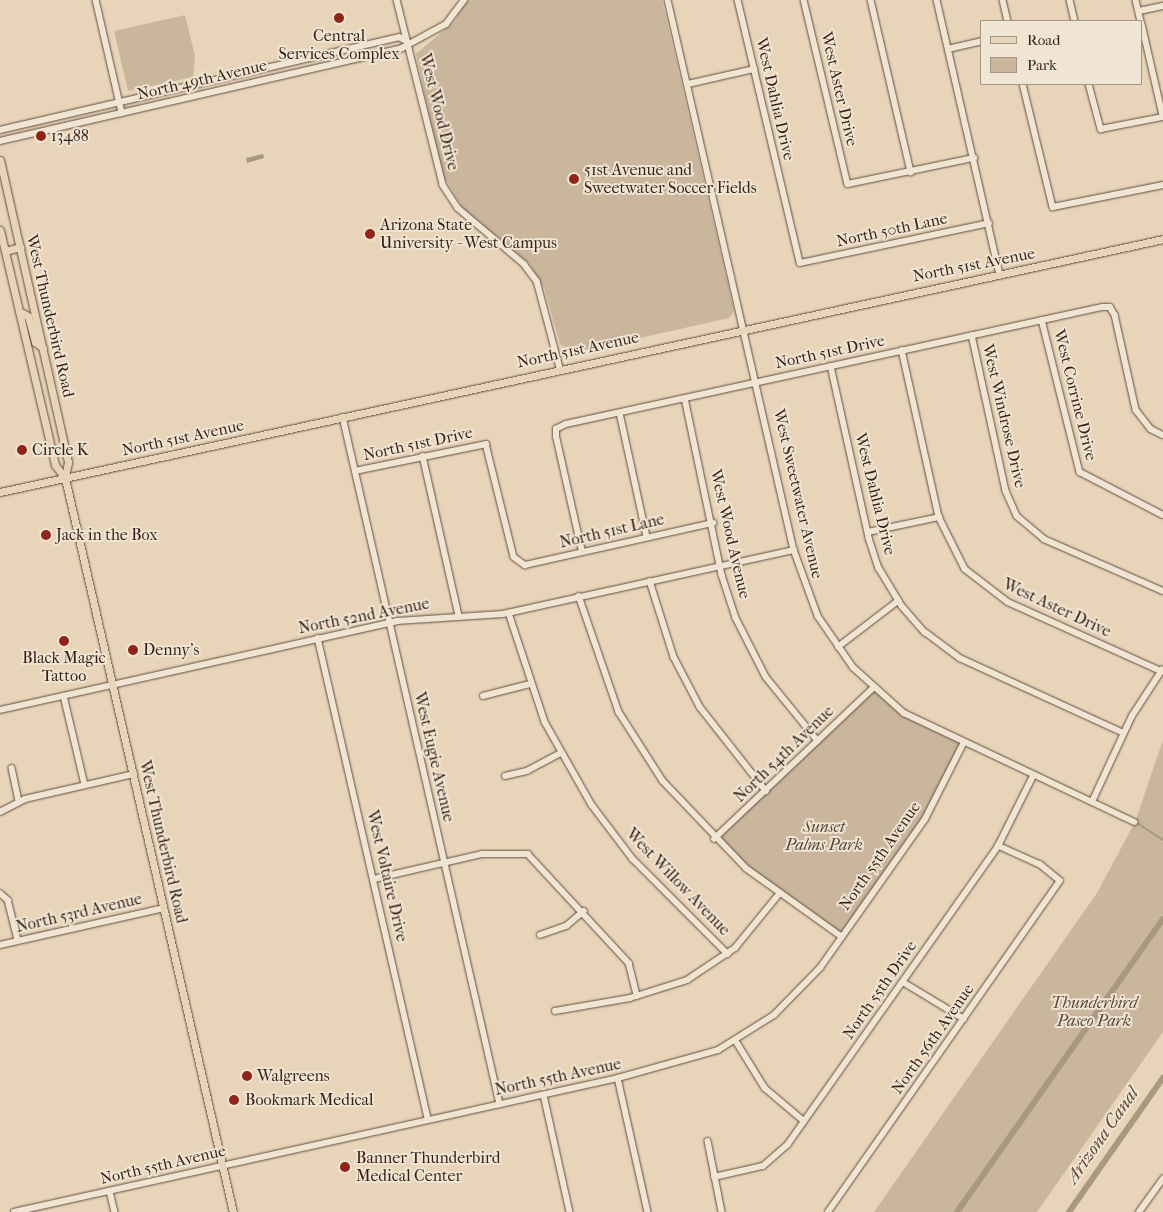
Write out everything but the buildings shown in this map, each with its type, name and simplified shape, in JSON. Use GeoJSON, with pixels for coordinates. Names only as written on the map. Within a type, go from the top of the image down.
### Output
{"type":"FeatureCollection","features":[{"type":"Feature","properties":{"kind":"main road","name":"West Thunderbird Road"},"geometry":{"type":"LineString","coordinates":[[0,160],[68,462],[65,478],[234,1212]]}},
{"type":"Feature","properties":{"kind":"main road","name":"West Thunderbird Road"},"geometry":{"type":"LineString","coordinates":[[0,230],[55,465],[65,478]]}},
{"type":"Feature","properties":{"kind":"main road","name":"North 51st Avenue"},"geometry":{"type":"LineString","coordinates":[[0,492],[560,368],[1163,239]]}},
{"type":"Feature","properties":{"kind":"main road"},"geometry":{"type":"LineString","coordinates":[[5,251],[20,247]]}},
{"type":"Feature","properties":{"kind":"main road"},"geometry":{"type":"LineString","coordinates":[[18,311],[28,316],[35,342],[43,348]]}},
{"type":"Feature","properties":{"kind":"street"},"geometry":{"type":"LineString","coordinates":[[96,0],[122,113]]}},
{"type":"Feature","properties":{"kind":"street","name":"West Wood Drive"},"geometry":{"type":"LineString","coordinates":[[397,0],[443,185],[458,208],[524,264],[537,281],[560,368]]}},
{"type":"Feature","properties":{"kind":"street","name":"North 49th Avenue"},"geometry":{"type":"LineString","coordinates":[[0,141],[402,48],[407,41],[433,31],[456,14],[464,0]]}},
{"type":"Feature","properties":{"kind":"street","name":"West Sweetwater Avenue"},"geometry":{"type":"LineString","coordinates":[[668,0],[758,382],[794,550],[812,602],[838,648],[873,688],[918,722],[1135,822]]}},
{"type":"Feature","properties":{"kind":"street","name":"West Dahlia Drive"},"geometry":{"type":"LineString","coordinates":[[738,0],[800,263]]}},
{"type":"Feature","properties":{"kind":"street","name":"West Aster Drive"},"geometry":{"type":"LineString","coordinates":[[804,0],[848,184],[911,172]]}},
{"type":"Feature","properties":{"kind":"street"},"geometry":{"type":"LineString","coordinates":[[870,0],[911,172],[974,158]]}},
{"type":"Feature","properties":{"kind":"street"},"geometry":{"type":"LineString","coordinates":[[937,0],[1000,274]]}},
{"type":"Feature","properties":{"kind":"street"},"geometry":{"type":"LineString","coordinates":[[1003,0],[1008,20]]}},
{"type":"Feature","properties":{"kind":"street"},"geometry":{"type":"LineString","coordinates":[[1070,0],[1074,20]]}},
{"type":"Feature","properties":{"kind":"street"},"geometry":{"type":"LineString","coordinates":[[1136,0],[1141,20]]}},
{"type":"Feature","properties":{"kind":"street"},"geometry":{"type":"LineString","coordinates":[[1139,11],[1163,6]]}},
{"type":"Feature","properties":{"kind":"street"},"geometry":{"type":"LineString","coordinates":[[1089,85],[1101,129],[1163,116],[1143,26]]}},
{"type":"Feature","properties":{"kind":"street","name":"North 49th Avenue"},"geometry":{"type":"LineString","coordinates":[[0,130],[399,37],[407,41]]}},
{"type":"Feature","properties":{"kind":"street"},"geometry":{"type":"LineString","coordinates":[[948,48],[980,41]]}},
{"type":"Feature","properties":{"kind":"street"},"geometry":{"type":"LineString","coordinates":[[688,84],[754,69]]}},
{"type":"Feature","properties":{"kind":"street"},"geometry":{"type":"LineString","coordinates":[[1023,85],[1053,207],[1163,185]]}},
{"type":"Feature","properties":{"kind":"street","name":"North 50th Lane"},"geometry":{"type":"LineString","coordinates":[[800,263],[989,223]]}},
{"type":"Feature","properties":{"kind":"street","name":"North 51st Drive"},"geometry":{"type":"LineString","coordinates":[[582,552],[556,429],[685,398],[1042,320],[1110,307],[1136,410],[1151,429],[1163,436]]}},
{"type":"Feature","properties":{"kind":"street","name":"West Corrine Drive"},"geometry":{"type":"LineString","coordinates":[[1042,320],[1080,472],[1163,514]]}},
{"type":"Feature","properties":{"kind":"street","name":"West Windrose Drive"},"geometry":{"type":"LineString","coordinates":[[972,335],[1006,492],[1018,516],[1044,539],[1163,591]]}},
{"type":"Feature","properties":{"kind":"street","name":"West Aster Drive"},"geometry":{"type":"LineString","coordinates":[[902,350],[939,517],[965,569],[993,594],[1162,670]]}},
{"type":"Feature","properties":{"kind":"street","name":"West Dahlia Drive"},"geometry":{"type":"LineString","coordinates":[[831,366],[868,532],[879,568],[898,600],[925,632],[960,658],[1124,733]]}},
{"type":"Feature","properties":{"kind":"street","name":"West Wood Avenue"},"geometry":{"type":"LineString","coordinates":[[685,398],[713,523],[720,566],[736,618],[756,661],[818,741]]}},
{"type":"Feature","properties":{"kind":"street"},"geometry":{"type":"LineString","coordinates":[[620,413],[647,538]]}},
{"type":"Feature","properties":{"kind":"street","name":"West Eugie Avenue"},"geometry":{"type":"LineString","coordinates":[[343,416],[500,1104]]}},
{"type":"Feature","properties":{"kind":"street","name":"North 51st Drive"},"geometry":{"type":"LineString","coordinates":[[355,471],[486,444],[518,563]]}},
{"type":"Feature","properties":{"kind":"street"},"geometry":{"type":"LineString","coordinates":[[423,456],[459,616]]}},
{"type":"Feature","properties":{"kind":"street"},"geometry":{"type":"LineString","coordinates":[[868,532],[939,517]]}},
{"type":"Feature","properties":{"kind":"street","name":"North 51st Lane"},"geometry":{"type":"LineString","coordinates":[[518,563],[582,552],[713,523]]}},
{"type":"Feature","properties":{"kind":"street","name":"North 52nd Avenue"},"geometry":{"type":"LineString","coordinates":[[0,710],[389,623],[509,613],[794,550]]}},
{"type":"Feature","properties":{"kind":"street"},"geometry":{"type":"LineString","coordinates":[[650,581],[674,656],[696,700],[766,790]]}},
{"type":"Feature","properties":{"kind":"street"},"geometry":{"type":"LineString","coordinates":[[579,596],[619,712],[663,781],[714,839],[779,894],[841,936]]}},
{"type":"Feature","properties":{"kind":"street"},"geometry":{"type":"LineString","coordinates":[[838,648],[898,600]]}},
{"type":"Feature","properties":{"kind":"street","name":"West Willow Avenue"},"geometry":{"type":"LineString","coordinates":[[509,613],[530,684],[561,753],[592,805],[633,859],[728,954]]}},
{"type":"Feature","properties":{"kind":"street","name":"West Voltaire Drive"},"geometry":{"type":"LineString","coordinates":[[318,638],[428,1119]]}},
{"type":"Feature","properties":{"kind":"street"},"geometry":{"type":"LineString","coordinates":[[1092,802],[1124,733],[1162,670]]}},
{"type":"Feature","properties":{"kind":"street"},"geometry":{"type":"LineString","coordinates":[[483,696],[530,684]]}},
{"type":"Feature","properties":{"kind":"street","name":"North 54th Avenue"},"geometry":{"type":"LineString","coordinates":[[714,839],[873,688]]}},
{"type":"Feature","properties":{"kind":"street"},"geometry":{"type":"LineString","coordinates":[[64,696],[85,785]]}},
{"type":"Feature","properties":{"kind":"street","name":"North 55th Avenue"},"geometry":{"type":"LineString","coordinates":[[14,1212],[682,1063],[736,1040],[792,999],[841,936],[925,819],[963,744]]}},
{"type":"Feature","properties":{"kind":"street"},"geometry":{"type":"LineString","coordinates":[[505,776],[527,771],[561,753]]}},
{"type":"Feature","properties":{"kind":"street"},"geometry":{"type":"LineString","coordinates":[[12,768],[19,801]]}},
{"type":"Feature","properties":{"kind":"street"},"geometry":{"type":"LineString","coordinates":[[0,812],[19,801],[134,774]]}},
{"type":"Feature","properties":{"kind":"street","name":"North 55th Drive"},"geometry":{"type":"LineString","coordinates":[[714,1177],[775,1159],[804,1121],[998,846],[1033,776]]}},
{"type":"Feature","properties":{"kind":"street","name":"North 56th Avenue"},"geometry":{"type":"LineString","coordinates":[[828,1212],[1060,882],[1040,865],[998,846]]}},
{"type":"Feature","properties":{"kind":"street"},"geometry":{"type":"LineString","coordinates":[[374,879],[491,853],[528,854],[584,912],[629,963],[637,996]]}},
{"type":"Feature","properties":{"kind":"street"},"geometry":{"type":"LineString","coordinates":[[0,893],[8,900],[18,940]]}},
{"type":"Feature","properties":{"kind":"street"},"geometry":{"type":"LineString","coordinates":[[555,1011],[637,996],[687,980],[728,954],[779,894]]}},
{"type":"Feature","properties":{"kind":"street","name":"North 53rd Avenue"},"geometry":{"type":"LineString","coordinates":[[0,945],[164,908]]}},
{"type":"Feature","properties":{"kind":"street"},"geometry":{"type":"LineString","coordinates":[[540,935],[566,926],[584,912]]}},
{"type":"Feature","properties":{"kind":"street"},"geometry":{"type":"LineString","coordinates":[[903,982],[964,1020]]}},
{"type":"Feature","properties":{"kind":"street"},"geometry":{"type":"LineString","coordinates":[[736,1040],[765,1088],[804,1121]]}},
{"type":"Feature","properties":{"kind":"street"},"geometry":{"type":"LineString","coordinates":[[618,1078],[648,1212]]}},
{"type":"Feature","properties":{"kind":"street"},"geometry":{"type":"LineString","coordinates":[[544,1095],[570,1212]]}},
{"type":"Feature","properties":{"kind":"street"},"geometry":{"type":"LineString","coordinates":[[708,1141],[722,1212]]}},
{"type":"Feature","properties":{"kind":"street"},"geometry":{"type":"LineString","coordinates":[[1139,1212],[1163,1178]]}},
{"type":"Feature","properties":{"kind":"street"},"geometry":{"type":"LineString","coordinates":[[110,1191],[115,1212]]}},
{"type":"Feature","properties":{"kind":"street"},"geometry":{"type":"LineString","coordinates":[[44,1205],[46,1212]]}},
{"type":"Feature","properties":{"kind":"green space","name":"51st Avenue and Sweetwater Soccer Fields"},"geometry":{"type":"Polygon","coordinates":[[[468,0],[662,0],[734,311],[729,318],[573,353],[560,344],[544,288],[530,264],[465,211],[442,174],[416,54],[454,22],[468,0]]]}},
{"type":"Feature","properties":{"kind":"green space"},"geometry":{"type":"Polygon","coordinates":[[[185,15],[195,56],[193,77],[128,91],[114,31],[185,15]]]}},
{"type":"Feature","properties":{"kind":"green space","name":"Sunset Palms Park"},"geometry":{"type":"Polygon","coordinates":[[[873,688],[917,722],[963,744],[936,799],[841,936],[746,868],[714,839],[873,688]]]}},
{"type":"Feature","properties":{"kind":"green space","name":"Thunderbird Paseo Park"},"geometry":{"type":"Polygon","coordinates":[[[1163,740],[1163,1032],[1037,1212],[874,1212],[1097,893],[1135,822],[1163,740]]]}},
{"type":"Feature","properties":{"kind":"shaded area"},"geometry":{"type":"Polygon","coordinates":[[[263,154],[264,158],[247,163],[246,158],[263,154]]]}},
{"type":"Feature","properties":{"kind":"waterway"},"geometry":{"type":"LineString","coordinates":[[1137,823],[1163,840]]}},
{"type":"Feature","properties":{"kind":"waterway"},"geometry":{"type":"LineString","coordinates":[[957,1212],[1163,919]]}},
{"type":"Feature","properties":{"kind":"waterway","name":"Arizona Canal"},"geometry":{"type":"LineString","coordinates":[[1069,1212],[1163,1078]]}},
{"type":"Feature","properties":{"kind":"place","name":"Central Services Complex"},"geometry":{"type":"Point","coordinates":[339,18]}},
{"type":"Feature","properties":{"kind":"place","name":"13488"},"geometry":{"type":"Point","coordinates":[41,136]}},
{"type":"Feature","properties":{"kind":"place","name":"51st Avenue and Sweetwater Soccer Fields"},"geometry":{"type":"Point","coordinates":[574,179]}},
{"type":"Feature","properties":{"kind":"place","name":"Arizona State University - West Campus"},"geometry":{"type":"Point","coordinates":[370,234]}},
{"type":"Feature","properties":{"kind":"place","name":"Circle K"},"geometry":{"type":"Point","coordinates":[22,450]}},
{"type":"Feature","properties":{"kind":"place","name":"Jack in the Box"},"geometry":{"type":"Point","coordinates":[46,535]}},
{"type":"Feature","properties":{"kind":"place","name":"Black Magic Tattoo"},"geometry":{"type":"Point","coordinates":[64,641]}},
{"type":"Feature","properties":{"kind":"place","name":"Denny's"},"geometry":{"type":"Point","coordinates":[133,650]}},
{"type":"Feature","properties":{"kind":"place","name":"Walgreens"},"geometry":{"type":"Point","coordinates":[247,1076]}},
{"type":"Feature","properties":{"kind":"place","name":"Bookmark Medical"},"geometry":{"type":"Point","coordinates":[234,1100]}},
{"type":"Feature","properties":{"kind":"place","name":"Banner Thunderbird Medical Center"},"geometry":{"type":"Point","coordinates":[345,1167]}}]}
